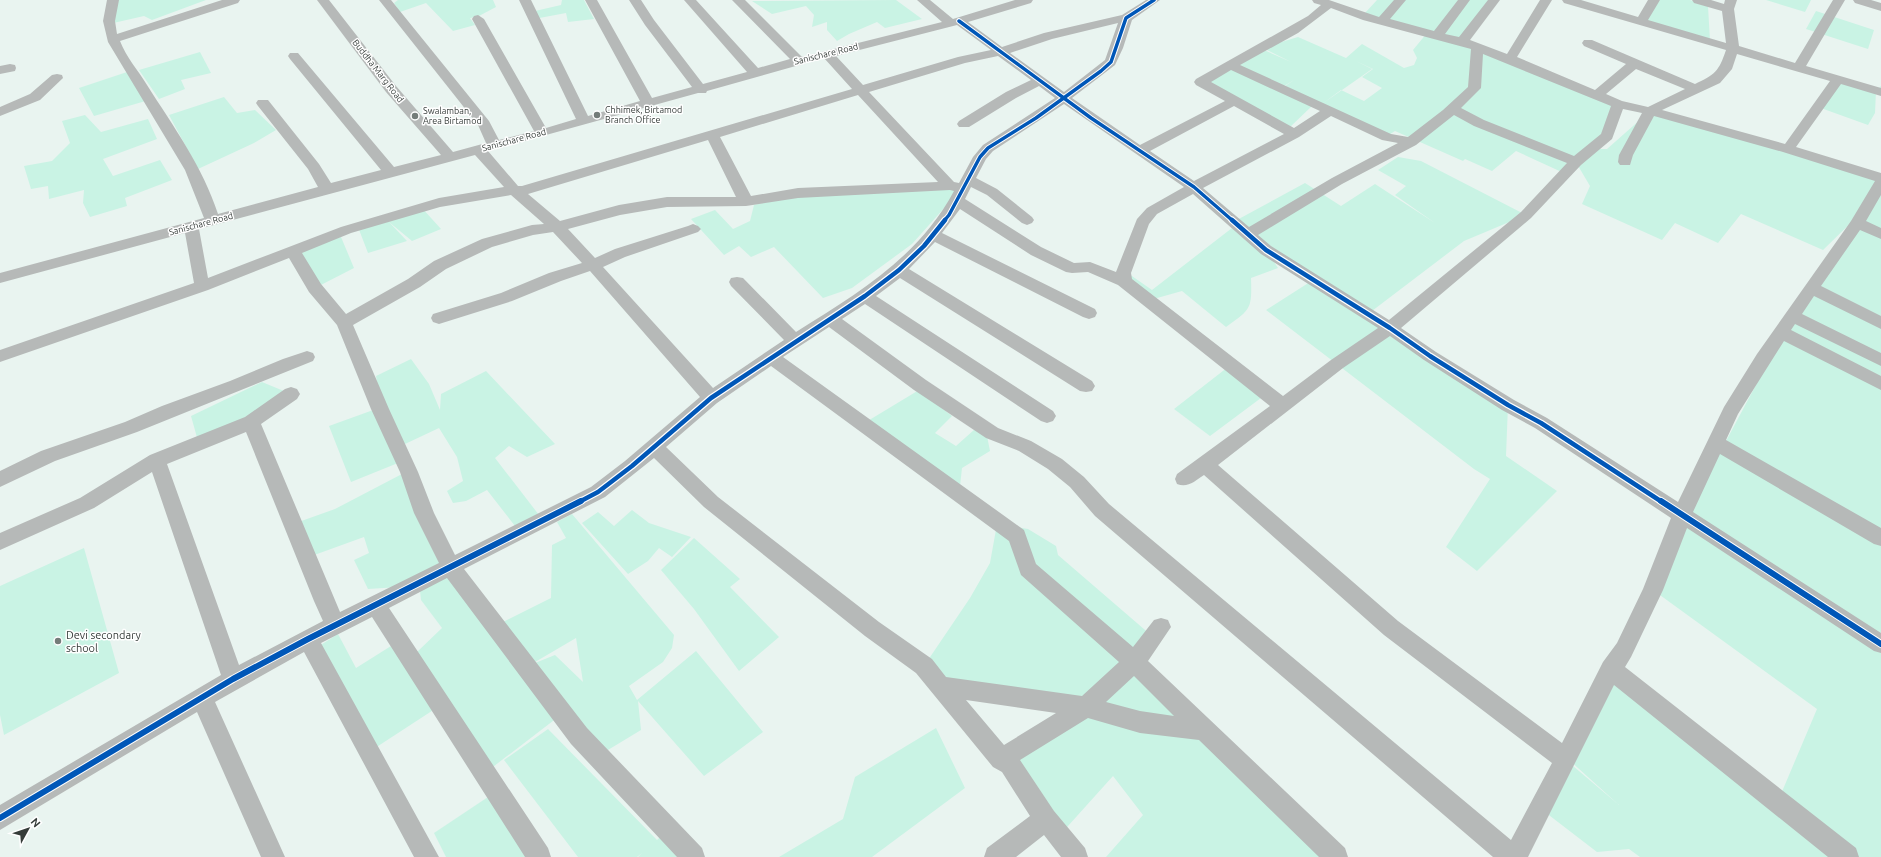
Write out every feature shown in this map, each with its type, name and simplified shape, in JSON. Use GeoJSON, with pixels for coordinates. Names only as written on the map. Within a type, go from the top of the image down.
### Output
{"type":"FeatureCollection","features":[{"type":"Feature","properties":{"kind":"street"},"geometry":{"type":"LineString","coordinates":[[114,0],[109,24],[113,39],[130,71],[144,90],[194,174],[208,204],[213,221]]}},
{"type":"Feature","properties":{"kind":"street"},"geometry":{"type":"LineString","coordinates":[[113,39],[234,0]]}},
{"type":"Feature","properties":{"kind":"street","name":"Buddha Marg Road"},"geometry":{"type":"LineString","coordinates":[[323,0],[391,89],[451,158]]}},
{"type":"Feature","properties":{"kind":"street"},"geometry":{"type":"LineString","coordinates":[[385,0],[484,124],[494,145]]}},
{"type":"Feature","properties":{"kind":"street"},"geometry":{"type":"LineString","coordinates":[[525,0],[584,121]]}},
{"type":"Feature","properties":{"kind":"street"},"geometry":{"type":"LineString","coordinates":[[591,0],[648,103]]}},
{"type":"Feature","properties":{"kind":"street"},"geometry":{"type":"LineString","coordinates":[[635,0],[649,22],[700,90]]}},
{"type":"Feature","properties":{"kind":"street"},"geometry":{"type":"LineString","coordinates":[[690,0],[755,73]]}},
{"type":"Feature","properties":{"kind":"street"},"geometry":{"type":"LineString","coordinates":[[738,0],[799,61]]}},
{"type":"Feature","properties":{"kind":"street"},"geometry":{"type":"LineString","coordinates":[[923,0],[1194,187],[1266,250],[1390,328],[1430,356],[1508,405],[1541,423],[1881,644]]}},
{"type":"Feature","properties":{"kind":"street","name":"Sanischare Road"},"geometry":{"type":"LineString","coordinates":[[0,278],[390,172],[451,158],[494,145],[700,90],[799,61],[955,22],[999,4],[1027,0]]}},
{"type":"Feature","properties":{"kind":"street"},"geometry":{"type":"LineString","coordinates":[[0,356],[100,320],[202,286],[346,230],[439,203],[514,190],[522,191],[962,60],[999,52],[1048,36],[1126,18],[1154,0]]}},
{"type":"Feature","properties":{"kind":"street"},"geometry":{"type":"LineString","coordinates":[[1382,21],[1400,0]]}},
{"type":"Feature","properties":{"kind":"street"},"geometry":{"type":"LineString","coordinates":[[1437,36],[1464,0]]}},
{"type":"Feature","properties":{"kind":"street"},"geometry":{"type":"LineString","coordinates":[[1462,42],[1494,0]]}},
{"type":"Feature","properties":{"kind":"street"},"geometry":{"type":"LineString","coordinates":[[1510,59],[1546,0]]}},
{"type":"Feature","properties":{"kind":"street"},"geometry":{"type":"LineString","coordinates":[[1568,0],[1881,92]]}},
{"type":"Feature","properties":{"kind":"street"},"geometry":{"type":"LineString","coordinates":[[1641,22],[1654,0]]}},
{"type":"Feature","properties":{"kind":"street"},"geometry":{"type":"LineString","coordinates":[[1625,162],[1626,155],[1650,111],[1697,90],[1715,80],[1726,69],[1733,48],[1729,5],[1698,0]]}},
{"type":"Feature","properties":{"kind":"street"},"geometry":{"type":"LineString","coordinates":[[1799,67],[1838,0]]}},
{"type":"Feature","properties":{"kind":"street"},"geometry":{"type":"LineString","coordinates":[[1859,0],[1881,7]]}},
{"type":"Feature","properties":{"kind":"street"},"geometry":{"type":"LineString","coordinates":[[1294,134],[1201,82],[1288,35],[1306,23],[1323,2],[1382,21],[1462,42],[1510,59],[1618,104],[1650,111],[1788,149],[1881,178]]}},
{"type":"Feature","properties":{"kind":"street"},"geometry":{"type":"LineString","coordinates":[[0,818],[234,679],[450,566],[598,492],[654,447],[711,398],[829,318],[865,296],[899,270],[934,235],[949,215],[960,189],[980,157],[988,148],[1036,118],[1101,72],[1111,62],[1126,18]]}},
{"type":"Feature","properties":{"kind":"street"},"geometry":{"type":"LineString","coordinates":[[478,19],[542,133]]}},
{"type":"Feature","properties":{"kind":"street"},"geometry":{"type":"LineString","coordinates":[[1588,43],[1697,90]]}},
{"type":"Feature","properties":{"kind":"street"},"geometry":{"type":"LineString","coordinates":[[1249,234],[1337,181],[1411,142],[1453,108],[1474,88],[1477,48]]}},
{"type":"Feature","properties":{"kind":"street"},"geometry":{"type":"LineString","coordinates":[[826,54],[960,189],[1007,234],[1036,251],[1066,265],[1078,269],[1090,267],[1124,281],[1283,406]]}},
{"type":"Feature","properties":{"kind":"street"},"geometry":{"type":"LineString","coordinates":[[294,56],[390,172]]}},
{"type":"Feature","properties":{"kind":"street"},"geometry":{"type":"LineString","coordinates":[[1596,96],[1634,64]]}},
{"type":"Feature","properties":{"kind":"street"},"geometry":{"type":"LineString","coordinates":[[1230,65],[1387,137],[1411,142]]}},
{"type":"Feature","properties":{"kind":"street"},"geometry":{"type":"LineString","coordinates":[[0,112],[35,96],[57,78]]}},
{"type":"Feature","properties":{"kind":"street"},"geometry":{"type":"LineString","coordinates":[[1788,149],[1838,79]]}},
{"type":"Feature","properties":{"kind":"street"},"geometry":{"type":"LineString","coordinates":[[964,124],[1011,95],[1040,81]]}},
{"type":"Feature","properties":{"kind":"street"},"geometry":{"type":"LineString","coordinates":[[1141,150],[1234,101]]}},
{"type":"Feature","properties":{"kind":"street"},"geometry":{"type":"LineString","coordinates":[[263,103],[314,167],[327,189]]}},
{"type":"Feature","properties":{"kind":"street"},"geometry":{"type":"LineString","coordinates":[[1184,479],[1205,465],[1337,364],[1390,328],[1494,244],[1526,215],[1576,162],[1607,136],[1618,104]]}},
{"type":"Feature","properties":{"kind":"street"},"geometry":{"type":"LineString","coordinates":[[1453,108],[1480,123],[1576,162]]}},
{"type":"Feature","properties":{"kind":"street"},"geometry":{"type":"LineString","coordinates":[[1124,281],[1123,273],[1142,222],[1152,211],[1294,134],[1330,110]]}},
{"type":"Feature","properties":{"kind":"street"},"geometry":{"type":"LineString","coordinates":[[712,135],[746,201]]}},
{"type":"Feature","properties":{"kind":"street"},"geometry":{"type":"LineString","coordinates":[[478,150],[514,190],[557,227],[593,265],[711,398]]}},
{"type":"Feature","properties":{"kind":"street"},"geometry":{"type":"LineString","coordinates":[[1515,857],[1566,760],[1611,669],[1624,650],[1653,590],[1682,515],[1730,412],[1763,358],[1857,223],[1881,183]]}},
{"type":"Feature","properties":{"kind":"street"},"geometry":{"type":"LineString","coordinates":[[344,323],[414,283],[440,265],[488,243],[532,230],[557,227],[619,210],[668,202],[746,201],[798,193],[960,189],[992,192],[1027,220]]}},
{"type":"Feature","properties":{"kind":"street"},"geometry":{"type":"LineString","coordinates":[[1857,223],[1881,234]]}},
{"type":"Feature","properties":{"kind":"street"},"geometry":{"type":"LineString","coordinates":[[191,226],[202,286]]}},
{"type":"Feature","properties":{"kind":"street"},"geometry":{"type":"LineString","coordinates":[[439,318],[506,297],[555,276],[593,265],[620,253],[693,229]]}},
{"type":"Feature","properties":{"kind":"street"},"geometry":{"type":"LineString","coordinates":[[934,235],[1089,313]]}},
{"type":"Feature","properties":{"kind":"street"},"geometry":{"type":"LineString","coordinates":[[293,251],[315,288],[344,323],[380,409],[404,461],[424,513],[450,566],[579,736],[693,857]]}},
{"type":"Feature","properties":{"kind":"street"},"geometry":{"type":"LineString","coordinates":[[899,270],[1086,386]]}},
{"type":"Feature","properties":{"kind":"street"},"geometry":{"type":"LineString","coordinates":[[737,282],[795,341]]}},
{"type":"Feature","properties":{"kind":"street"},"geometry":{"type":"LineString","coordinates":[[1811,288],[1881,323]]}},
{"type":"Feature","properties":{"kind":"street"},"geometry":{"type":"LineString","coordinates":[[865,296],[1047,416]]}},
{"type":"Feature","properties":{"kind":"street"},"geometry":{"type":"LineString","coordinates":[[1792,316],[1881,360]]}},
{"type":"Feature","properties":{"kind":"street"},"geometry":{"type":"LineString","coordinates":[[829,318],[920,386],[992,433],[1025,446],[1055,464],[1077,482],[1102,510],[1512,857]]}},
{"type":"Feature","properties":{"kind":"street"},"geometry":{"type":"LineString","coordinates":[[1781,332],[1881,384]]}},
{"type":"Feature","properties":{"kind":"street"},"geometry":{"type":"LineString","coordinates":[[0,480],[48,456],[131,427],[307,357]]}},
{"type":"Feature","properties":{"kind":"street"},"geometry":{"type":"LineString","coordinates":[[771,357],[1016,536],[1028,569],[1134,662],[1336,857]]}},
{"type":"Feature","properties":{"kind":"street"},"geometry":{"type":"LineString","coordinates":[[0,542],[87,503],[157,460],[251,422],[291,394]]}},
{"type":"Feature","properties":{"kind":"street"},"geometry":{"type":"LineString","coordinates":[[251,422],[324,601],[336,625]]}},
{"type":"Feature","properties":{"kind":"street"},"geometry":{"type":"LineString","coordinates":[[1716,443],[1881,538]]}},
{"type":"Feature","properties":{"kind":"street"},"geometry":{"type":"LineString","coordinates":[[654,447],[711,502],[872,629],[924,666],[1001,760],[1010,764],[1046,818],[1076,857]]}},
{"type":"Feature","properties":{"kind":"street"},"geometry":{"type":"LineString","coordinates":[[157,460],[234,679]]}},
{"type":"Feature","properties":{"kind":"street"},"geometry":{"type":"LineString","coordinates":[[1205,465],[1391,628],[1566,760]]}},
{"type":"Feature","properties":{"kind":"street"},"geometry":{"type":"LineString","coordinates":[[376,605],[539,857]]}},
{"type":"Feature","properties":{"kind":"street"},"geometry":{"type":"LineString","coordinates":[[1001,760],[1086,707],[1134,662],[1161,627]]}},
{"type":"Feature","properties":{"kind":"street"},"geometry":{"type":"LineString","coordinates":[[308,639],[427,857]]}},
{"type":"Feature","properties":{"kind":"street"},"geometry":{"type":"LineString","coordinates":[[1611,669],[1847,857]]}},
{"type":"Feature","properties":{"kind":"street"},"geometry":{"type":"LineString","coordinates":[[941,686],[1086,707],[1140,722],[1204,730]]}},
{"type":"Feature","properties":{"kind":"street"},"geometry":{"type":"LineString","coordinates":[[202,698],[273,857]]}},
{"type":"Feature","properties":{"kind":"street"},"geometry":{"type":"LineString","coordinates":[[996,857],[1046,818]]}},
{"type":"Feature","properties":{"kind":"green space"},"geometry":{"type":"Polygon","coordinates":[[[112,0],[206,0],[152,20],[144,16],[109,24],[112,0]]]}},
{"type":"Feature","properties":{"kind":"green space"},"geometry":{"type":"Polygon","coordinates":[[[398,0],[493,0],[496,7],[477,17],[470,18],[475,25],[453,31],[426,3],[400,12],[394,3],[398,0]]]}},
{"type":"Feature","properties":{"kind":"green space"},"geometry":{"type":"Polygon","coordinates":[[[562,0],[584,0],[594,19],[568,22],[566,13],[534,19],[535,11],[561,5],[562,0]]]}},
{"type":"Feature","properties":{"kind":"green space"},"geometry":{"type":"Polygon","coordinates":[[[896,0],[922,19],[885,28],[877,22],[837,41],[827,30],[827,22],[812,27],[814,15],[806,6],[772,14],[752,1],[896,0]]]}},
{"type":"Feature","properties":{"kind":"green space"},"geometry":{"type":"Polygon","coordinates":[[[1377,0],[1491,0],[1462,42],[1618,104],[1593,149],[1607,149],[1650,111],[1881,178],[1881,535],[1725,443],[1783,334],[1866,208],[1823,250],[1741,214],[1718,243],[1675,223],[1662,240],[1582,204],[1590,186],[1577,164],[1566,174],[1516,151],[1492,171],[1465,159],[1463,161],[1395,131],[1387,136],[1285,86],[1294,80],[1284,86],[1234,65],[1264,50],[1291,62],[1265,49],[1298,37],[1346,58],[1362,44],[1404,68],[1414,65],[1417,58],[1413,50],[1427,33],[1365,13],[1377,0]],[[1356,61],[1372,69],[1342,90],[1364,101],[1382,88],[1362,77],[1373,69],[1356,61]]]}},
{"type":"Feature","properties":{"kind":"green space"},"geometry":{"type":"Polygon","coordinates":[[[1660,0],[1690,0],[1708,6],[1710,41],[1641,22],[1660,0]]]}},
{"type":"Feature","properties":{"kind":"green space"},"geometry":{"type":"Polygon","coordinates":[[[1766,0],[1811,0],[1805,12],[1766,0]]]}},
{"type":"Feature","properties":{"kind":"green space"},"geometry":{"type":"Polygon","coordinates":[[[1816,11],[1874,30],[1868,49],[1806,29],[1816,11]]]}},
{"type":"Feature","properties":{"kind":"green space"},"geometry":{"type":"Polygon","coordinates":[[[200,52],[211,73],[181,80],[185,89],[159,99],[139,70],[200,52]]]}},
{"type":"Feature","properties":{"kind":"green space"},"geometry":{"type":"Polygon","coordinates":[[[1231,66],[1312,106],[1289,128],[1205,81],[1231,66]]]}},
{"type":"Feature","properties":{"kind":"green space"},"geometry":{"type":"Polygon","coordinates":[[[130,71],[149,100],[94,116],[79,88],[130,71]]]}},
{"type":"Feature","properties":{"kind":"green space"},"geometry":{"type":"Polygon","coordinates":[[[1838,79],[1876,91],[1875,113],[1868,125],[1818,107],[1838,79]]]}},
{"type":"Feature","properties":{"kind":"green space"},"geometry":{"type":"Polygon","coordinates":[[[1881,86],[1881,92],[1876,91],[1881,86]]]}},
{"type":"Feature","properties":{"kind":"green space"},"geometry":{"type":"Polygon","coordinates":[[[224,97],[237,113],[255,110],[276,130],[254,143],[198,169],[169,115],[224,97]]]}},
{"type":"Feature","properties":{"kind":"green space"},"geometry":{"type":"Polygon","coordinates":[[[85,115],[101,132],[148,119],[157,139],[103,159],[113,176],[160,160],[172,180],[125,198],[127,206],[90,217],[83,203],[84,190],[49,199],[48,186],[31,189],[24,166],[52,161],[70,143],[62,121],[85,115]]]}},
{"type":"Feature","properties":{"kind":"green space"},"geometry":{"type":"Polygon","coordinates":[[[1398,157],[1421,161],[1526,215],[1464,241],[1368,314],[1508,405],[1506,456],[1557,491],[1477,571],[1446,547],[1490,479],[1474,469],[1266,310],[1313,280],[1361,309],[1235,221],[1305,183],[1341,206],[1375,184],[1435,223],[1395,195],[1406,186],[1378,170],[1398,157]]]}},
{"type":"Feature","properties":{"kind":"green space"},"geometry":{"type":"Polygon","coordinates":[[[948,187],[955,190],[954,197],[912,244],[852,288],[823,298],[774,247],[751,257],[739,246],[724,255],[691,219],[715,210],[733,229],[750,221],[754,205],[784,198],[948,187]]]}},
{"type":"Feature","properties":{"kind":"green space"},"geometry":{"type":"Polygon","coordinates":[[[422,208],[441,229],[412,241],[389,222],[407,241],[368,253],[358,227],[422,208]]]}},
{"type":"Feature","properties":{"kind":"green space"},"geometry":{"type":"Polygon","coordinates":[[[1232,228],[1266,250],[1278,268],[1251,278],[1251,296],[1248,307],[1241,316],[1226,327],[1182,291],[1150,300],[1124,281],[1129,274],[1152,290],[1232,228]]]}},
{"type":"Feature","properties":{"kind":"green space"},"geometry":{"type":"Polygon","coordinates":[[[341,237],[354,268],[315,288],[293,251],[341,237]]]}},
{"type":"Feature","properties":{"kind":"green space"},"geometry":{"type":"Polygon","coordinates":[[[411,359],[429,384],[440,410],[441,394],[486,371],[555,444],[527,457],[509,446],[495,458],[539,515],[515,526],[487,490],[466,501],[453,503],[447,491],[463,481],[457,457],[439,428],[405,444],[381,406],[376,376],[411,359]]]}},
{"type":"Feature","properties":{"kind":"green space"},"geometry":{"type":"Polygon","coordinates":[[[1228,367],[1265,395],[1210,436],[1174,409],[1228,367]]]}},
{"type":"Feature","properties":{"kind":"green space"},"geometry":{"type":"Polygon","coordinates":[[[262,382],[291,394],[198,441],[191,416],[262,382]]]}},
{"type":"Feature","properties":{"kind":"green space"},"geometry":{"type":"Polygon","coordinates":[[[919,390],[952,416],[935,433],[956,446],[975,429],[987,436],[990,451],[962,468],[960,486],[866,422],[919,390]]]}},
{"type":"Feature","properties":{"kind":"green space"},"geometry":{"type":"Polygon","coordinates":[[[376,409],[398,463],[351,482],[329,426],[376,409]]]}},
{"type":"Feature","properties":{"kind":"green space"},"geometry":{"type":"Polygon","coordinates":[[[1718,447],[1881,538],[1881,857],[1640,857],[1629,849],[1597,852],[1541,809],[1566,760],[1619,805],[1568,759],[1612,679],[1781,794],[1817,709],[1653,590],[1718,447]]]}},
{"type":"Feature","properties":{"kind":"green space"},"geometry":{"type":"Polygon","coordinates":[[[402,474],[495,626],[551,598],[552,545],[566,538],[557,522],[572,514],[674,635],[672,648],[663,662],[629,686],[637,700],[696,651],[763,732],[704,776],[638,701],[641,730],[598,756],[562,714],[485,773],[441,705],[372,750],[316,648],[338,634],[356,668],[399,641],[417,652],[442,628],[421,600],[420,591],[415,586],[368,589],[354,560],[369,553],[364,537],[306,558],[293,524],[335,509],[402,474]],[[576,638],[530,665],[555,655],[583,682],[576,638]]]}},
{"type":"Feature","properties":{"kind":"green space"},"geometry":{"type":"Polygon","coordinates":[[[632,510],[649,523],[691,537],[672,557],[659,548],[648,561],[628,574],[582,523],[598,512],[614,526],[632,510]]]}},
{"type":"Feature","properties":{"kind":"green space"},"geometry":{"type":"Polygon","coordinates":[[[997,524],[1028,529],[1056,546],[1058,555],[1152,636],[1126,661],[1332,857],[1106,857],[1143,815],[1113,776],[1059,836],[1006,759],[1078,708],[946,682],[924,666],[970,598],[990,563],[997,524]]]}},
{"type":"Feature","properties":{"kind":"green space"},"geometry":{"type":"Polygon","coordinates":[[[694,538],[740,579],[730,587],[779,637],[739,671],[694,609],[661,570],[694,538]]]}},
{"type":"Feature","properties":{"kind":"green space"},"geometry":{"type":"Polygon","coordinates":[[[84,548],[119,673],[4,735],[0,715],[0,586],[84,548]]]}},
{"type":"Feature","properties":{"kind":"green space"},"geometry":{"type":"Polygon","coordinates":[[[936,728],[965,788],[872,857],[779,857],[843,819],[855,777],[936,728]]]}},
{"type":"Feature","properties":{"kind":"green space"},"geometry":{"type":"Polygon","coordinates":[[[548,729],[657,840],[668,830],[690,857],[638,857],[642,853],[637,857],[578,857],[504,760],[548,729]]]}},
{"type":"Feature","properties":{"kind":"green space"},"geometry":{"type":"Polygon","coordinates":[[[497,791],[539,857],[446,857],[434,833],[497,791]]]}},
{"type":"Feature","properties":{"kind":"cycle path"},"geometry":{"type":"LineString","coordinates":[[0,818],[233,679],[308,639],[598,492],[632,466],[711,398],[865,296],[899,270],[924,246],[949,215],[980,157],[988,148],[1036,118],[1101,71],[1111,62],[1126,18],[1154,0]]}},
{"type":"Feature","properties":{"kind":"cycle path"},"geometry":{"type":"LineString","coordinates":[[959,21],[1091,118],[1194,187],[1266,250],[1390,328],[1430,356],[1508,405],[1541,423],[1881,644]]}},
{"type":"Feature","properties":{"kind":"place","name":"Chhimek, Birtamod Branch Office"},"geometry":{"type":"Point","coordinates":[597,115]}},
{"type":"Feature","properties":{"kind":"place","name":"Swalamban, Area Birtamod"},"geometry":{"type":"Point","coordinates":[415,116]}},
{"type":"Feature","properties":{"kind":"place","name":"Devi secondary school"},"geometry":{"type":"Point","coordinates":[58,641]}}]}
